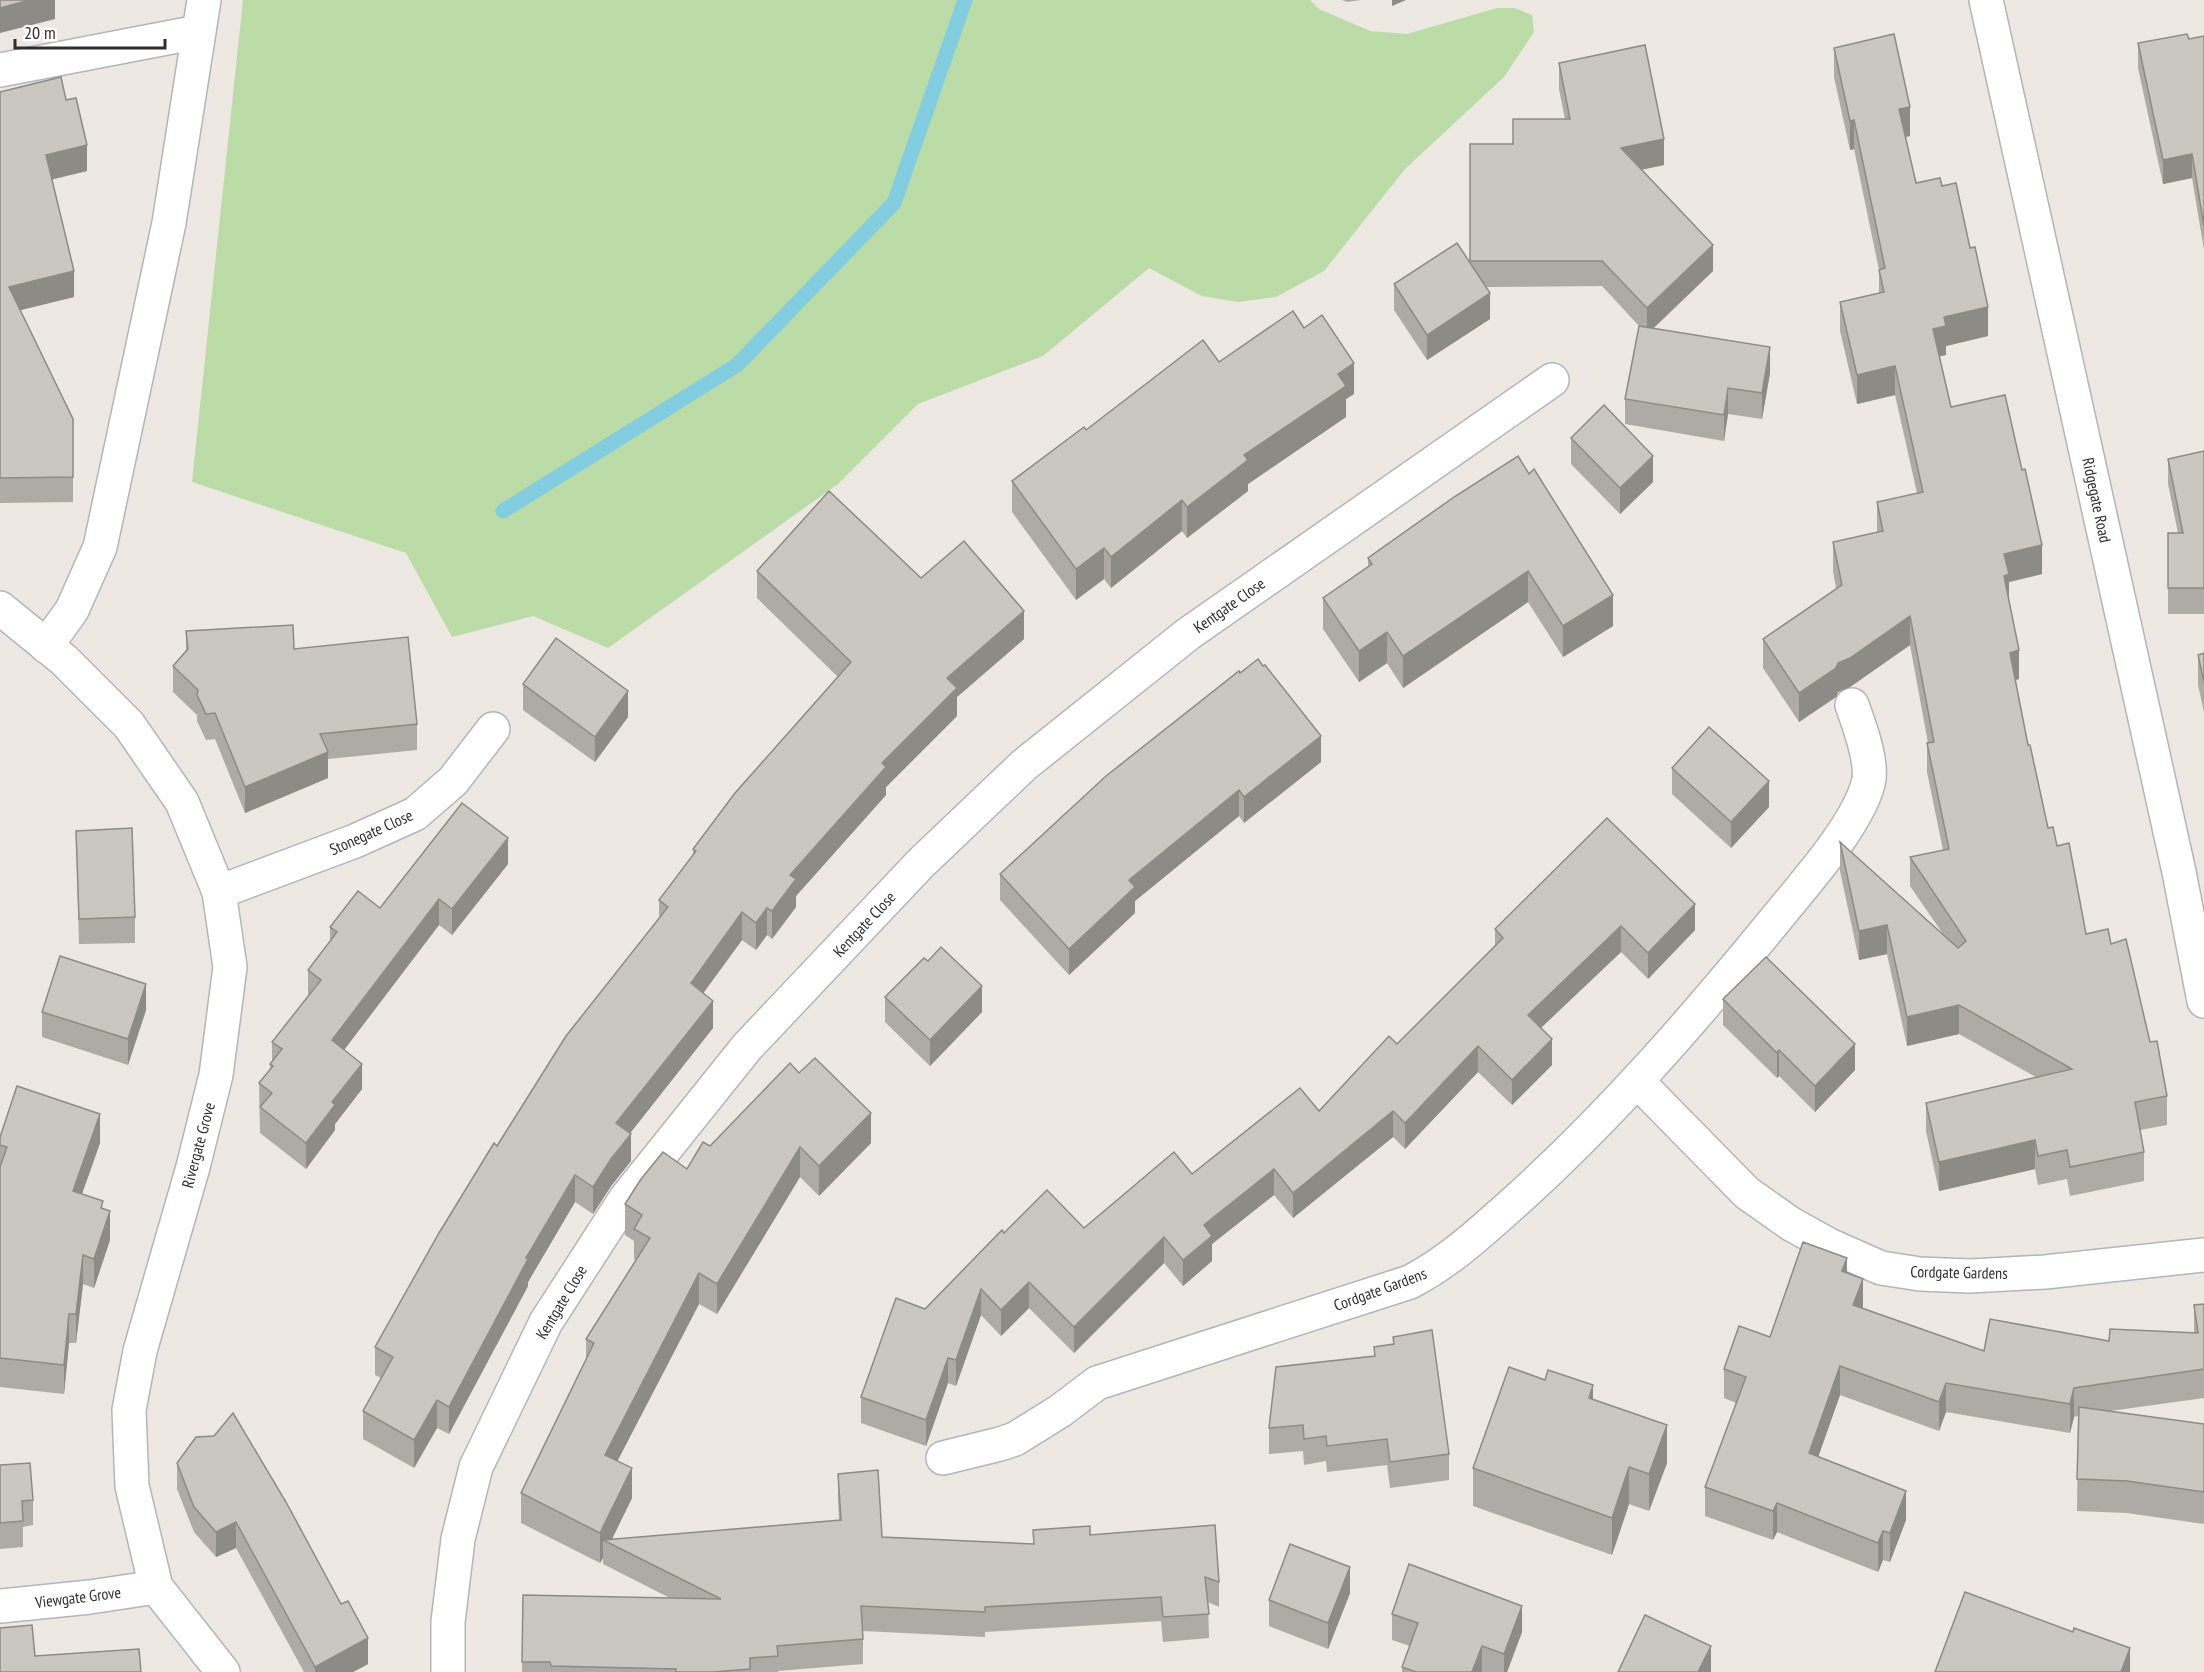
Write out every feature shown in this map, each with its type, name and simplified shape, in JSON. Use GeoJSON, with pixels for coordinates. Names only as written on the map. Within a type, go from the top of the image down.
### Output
{"type":"FeatureCollection","features":[{"type":"Feature","properties":{"kind":"street"},"geometry":{"type":"LineString","coordinates":[[46,646],[72,610],[100,547],[169,223],[204,0]]}},
{"type":"Feature","properties":{"kind":"street","name":"Ridgegate Road"},"geometry":{"type":"LineString","coordinates":[[1986,0],[2179,872],[2204,1001]]}},
{"type":"Feature","properties":{"kind":"street"},"geometry":{"type":"LineString","coordinates":[[0,70],[198,32]]}},
{"type":"Feature","properties":{"kind":"street","name":"Kentgate Close"},"geometry":{"type":"LineString","coordinates":[[448,1672],[448,1622],[458,1539],[476,1467],[546,1323],[626,1198],[747,1047],[921,863],[1024,765],[1188,634],[1552,380]]}},
{"type":"Feature","properties":{"kind":"street","name":"Rivergate Grove"},"geometry":{"type":"LineString","coordinates":[[0,608],[64,660],[129,725],[182,802],[219,892],[230,967],[216,1075],[193,1167],[140,1352],[129,1410],[132,1486],[156,1587],[223,1672]]}},
{"type":"Feature","properties":{"kind":"street","name":"Cordgate Gardens"},"geometry":{"type":"LineString","coordinates":[[943,1458],[1015,1439],[1060,1411],[1097,1383],[1410,1282],[1437,1268],[1466,1245],[1542,1176],[1706,1006],[1808,879],[1854,817],[1868,782],[1866,744],[1852,705]]}},
{"type":"Feature","properties":{"kind":"street","name":"Stonegate Close"},"geometry":{"type":"LineString","coordinates":[[219,892],[355,841],[415,814],[453,781],[493,729]]}},
{"type":"Feature","properties":{"kind":"street","name":"Cordgate Gardens"},"geometry":{"type":"LineString","coordinates":[[1637,1080],[1747,1192],[1791,1224],[1829,1245],[1881,1268],[1920,1275],[1970,1276],[2045,1272],[2204,1255]]}},
{"type":"Feature","properties":{"kind":"street","name":"Viewgate Grove"},"geometry":{"type":"LineString","coordinates":[[0,1606],[90,1597],[156,1587]]}},
{"type":"Feature","properties":{"kind":"green space"},"geometry":{"type":"Polygon","coordinates":[[[243,0],[1310,0],[1319,9],[1370,31],[1407,34],[1497,8],[1515,8],[1532,15],[1534,32],[1504,77],[1405,169],[1324,271],[1276,297],[1238,302],[1202,296],[1149,268],[1043,356],[918,404],[838,484],[608,648],[533,616],[452,637],[406,553],[192,482],[243,0]]]}},
{"type":"Feature","properties":{"kind":"building"},"geometry":{"type":"Polygon","coordinates":[[[0,0],[30,0],[0,8],[0,0]]]}},
{"type":"Feature","properties":{"kind":"building"},"geometry":{"type":"Polygon","coordinates":[[[1894,34],[1910,107],[1899,109],[1916,183],[1940,178],[1942,186],[1956,183],[1970,248],[1975,247],[1988,307],[1944,317],[1946,326],[1933,329],[1951,407],[2005,395],[2042,545],[2004,554],[2009,574],[2004,576],[2019,650],[2010,653],[2028,745],[2030,745],[2048,828],[2053,827],[2057,846],[2069,843],[2086,934],[2108,929],[2111,944],[2126,939],[2150,1042],[2157,1041],[2167,1096],[2135,1102],[2144,1152],[2070,1167],[2067,1150],[2038,1156],[2035,1140],[1939,1162],[1926,1103],[2072,1069],[1959,1005],[1907,1017],[1887,925],[1859,931],[1840,842],[1958,948],[1966,941],[1910,857],[1949,849],[1927,743],[1934,742],[1910,616],[1850,658],[1838,663],[1836,668],[1799,693],[1763,639],[1842,585],[1833,542],[1883,531],[1877,502],[1923,492],[1895,366],[1857,375],[1840,302],[1884,292],[1879,270],[1885,268],[1854,120],[1850,121],[1834,48],[1894,34]]]}},
{"type":"Feature","properties":{"kind":"building"},"geometry":{"type":"Polygon","coordinates":[[[2187,34],[2189,39],[2204,36],[2204,226],[2192,154],[2163,160],[2138,43],[2187,34]]]}},
{"type":"Feature","properties":{"kind":"building"},"geometry":{"type":"Polygon","coordinates":[[[1645,45],[1664,139],[1621,148],[1713,245],[1647,308],[1602,261],[1470,261],[1470,144],[1513,144],[1513,119],[1570,119],[1559,63],[1645,45]]]}},
{"type":"Feature","properties":{"kind":"building"},"geometry":{"type":"Polygon","coordinates":[[[61,77],[66,100],[76,98],[87,145],[46,155],[74,271],[9,287],[73,419],[73,477],[0,478],[0,92],[61,77]]]}},
{"type":"Feature","properties":{"kind":"building"},"geometry":{"type":"Polygon","coordinates":[[[1457,243],[1490,293],[1427,335],[1394,284],[1457,243]]]}},
{"type":"Feature","properties":{"kind":"building"},"geometry":{"type":"Polygon","coordinates":[[[1293,311],[1304,328],[1322,315],[1354,363],[1338,374],[1346,386],[1244,455],[1248,460],[1187,507],[1182,500],[1111,557],[1104,548],[1076,569],[1012,481],[1084,427],[1086,430],[1203,340],[1219,362],[1293,311]]]}},
{"type":"Feature","properties":{"kind":"building"},"geometry":{"type":"Polygon","coordinates":[[[1639,326],[1770,347],[1762,393],[1728,388],[1724,415],[1625,399],[1639,326]]]}},
{"type":"Feature","properties":{"kind":"building"},"geometry":{"type":"Polygon","coordinates":[[[1604,405],[1653,456],[1620,488],[1571,438],[1604,405]]]}},
{"type":"Feature","properties":{"kind":"building"},"geometry":{"type":"Polygon","coordinates":[[[2204,451],[2204,588],[2168,588],[2168,533],[2183,533],[2168,459],[2204,451]]]}},
{"type":"Feature","properties":{"kind":"building"},"geometry":{"type":"Polygon","coordinates":[[[1518,456],[1529,474],[1534,469],[1613,595],[1563,626],[1528,571],[1403,656],[1387,632],[1359,651],[1323,598],[1372,564],[1368,558],[1454,497],[1518,456]]]}},
{"type":"Feature","properties":{"kind":"building"},"geometry":{"type":"Polygon","coordinates":[[[829,491],[921,578],[964,541],[1024,611],[947,678],[957,688],[882,763],[886,767],[790,875],[796,879],[772,911],[767,908],[756,923],[742,912],[691,983],[713,1001],[616,1123],[631,1134],[593,1187],[575,1175],[526,1258],[528,1259],[449,1407],[437,1400],[414,1440],[363,1411],[393,1357],[375,1347],[439,1233],[494,1143],[497,1146],[566,1036],[668,907],[659,900],[696,851],[693,849],[735,793],[851,662],[757,571],[829,491]]]}},
{"type":"Feature","properties":{"kind":"building"},"geometry":{"type":"Polygon","coordinates":[[[293,625],[294,649],[408,637],[417,724],[320,734],[328,752],[245,787],[215,713],[206,714],[197,695],[198,690],[173,666],[188,649],[186,631],[293,625]]]}},
{"type":"Feature","properties":{"kind":"building"},"geometry":{"type":"Polygon","coordinates":[[[556,638],[628,691],[595,737],[523,684],[556,638]]]}},
{"type":"Feature","properties":{"kind":"building"},"geometry":{"type":"Polygon","coordinates":[[[2204,653],[2204,682],[2198,655],[2204,653]]]}},
{"type":"Feature","properties":{"kind":"building"},"geometry":{"type":"Polygon","coordinates":[[[1258,659],[1321,736],[1244,797],[1239,790],[1129,880],[1135,887],[1069,949],[1000,874],[1106,776],[1239,671],[1240,673],[1258,659]]]}},
{"type":"Feature","properties":{"kind":"building"},"geometry":{"type":"Polygon","coordinates":[[[1709,727],[1769,781],[1731,822],[1672,768],[1709,727]]]}},
{"type":"Feature","properties":{"kind":"building"},"geometry":{"type":"Polygon","coordinates":[[[462,803],[508,838],[452,909],[439,899],[332,1040],[362,1064],[332,1102],[335,1105],[306,1143],[260,1107],[272,1093],[259,1083],[273,1066],[270,1064],[282,1049],[272,1042],[321,980],[308,970],[337,932],[330,927],[358,891],[380,908],[462,803]]]}},
{"type":"Feature","properties":{"kind":"building"},"geometry":{"type":"Polygon","coordinates":[[[1607,818],[1695,904],[1648,953],[1621,926],[1528,1015],[1552,1039],[1512,1080],[1478,1046],[1405,1123],[1393,1111],[1293,1193],[1274,1169],[1204,1225],[1212,1236],[1183,1260],[1164,1237],[1074,1327],[1029,1282],[1001,1310],[981,1289],[956,1360],[948,1358],[926,1420],[861,1397],[896,1298],[925,1309],[1002,1230],[1004,1233],[1047,1190],[1084,1228],[1174,1152],[1192,1174],[1300,1088],[1319,1111],[1389,1036],[1397,1044],[1503,938],[1495,929],[1607,818]]]}},
{"type":"Feature","properties":{"kind":"building"},"geometry":{"type":"Polygon","coordinates":[[[132,828],[135,917],[79,919],[76,831],[132,828]]]}},
{"type":"Feature","properties":{"kind":"building"},"geometry":{"type":"Polygon","coordinates":[[[941,947],[982,986],[930,1040],[885,997],[924,958],[928,961],[941,947]]]}},
{"type":"Feature","properties":{"kind":"building"},"geometry":{"type":"Polygon","coordinates":[[[60,956],[146,984],[128,1039],[42,1012],[60,956]]]}},
{"type":"Feature","properties":{"kind":"building"},"geometry":{"type":"Polygon","coordinates":[[[1766,957],[1855,1044],[1815,1086],[1779,1050],[1777,1053],[1723,999],[1766,957]]]}},
{"type":"Feature","properties":{"kind":"building"},"geometry":{"type":"Polygon","coordinates":[[[815,1058],[871,1113],[819,1166],[800,1147],[717,1284],[699,1273],[605,1455],[632,1468],[600,1533],[521,1493],[594,1343],[586,1339],[650,1238],[634,1229],[642,1215],[625,1204],[641,1179],[663,1152],[687,1169],[703,1142],[710,1146],[790,1063],[799,1073],[815,1058]]]}},
{"type":"Feature","properties":{"kind":"building"},"geometry":{"type":"Polygon","coordinates":[[[17,1086],[100,1114],[73,1191],[103,1201],[101,1208],[110,1211],[94,1259],[83,1255],[76,1314],[69,1314],[64,1365],[0,1358],[0,1167],[7,1147],[0,1145],[0,1137],[17,1086]]]}},
{"type":"Feature","properties":{"kind":"building"},"geometry":{"type":"Polygon","coordinates":[[[1803,1242],[1847,1258],[1842,1271],[1863,1279],[1853,1305],[1984,1351],[1990,1319],[2109,1341],[2110,1329],[2198,1333],[2194,1305],[2204,1304],[2204,1369],[2074,1388],[2070,1404],[1946,1383],[1939,1402],[1840,1366],[1809,1453],[1906,1491],[1890,1533],[1883,1531],[1878,1543],[1777,1503],[1773,1511],[1705,1487],[1746,1377],[1724,1369],[1739,1326],[1770,1337],[1803,1242]]]}},
{"type":"Feature","properties":{"kind":"building"},"geometry":{"type":"Polygon","coordinates":[[[1432,1330],[1449,1454],[1390,1462],[1387,1439],[1327,1446],[1326,1436],[1304,1439],[1303,1425],[1269,1428],[1276,1367],[1375,1356],[1374,1347],[1394,1344],[1393,1337],[1432,1330]]]}},
{"type":"Feature","properties":{"kind":"building"},"geometry":{"type":"Polygon","coordinates":[[[1509,1367],[1545,1380],[1548,1370],[1593,1385],[1589,1398],[1667,1425],[1649,1474],[1629,1467],[1612,1518],[1473,1468],[1509,1367]]]}},
{"type":"Feature","properties":{"kind":"building"},"geometry":{"type":"Polygon","coordinates":[[[2079,1407],[2204,1424],[2204,1492],[2127,1481],[2077,1479],[2079,1407]]]}},
{"type":"Feature","properties":{"kind":"building"},"geometry":{"type":"Polygon","coordinates":[[[233,1413],[286,1502],[341,1604],[348,1601],[368,1638],[315,1667],[236,1522],[216,1532],[194,1507],[177,1463],[196,1437],[214,1436],[233,1413]]]}},
{"type":"Feature","properties":{"kind":"building"},"geometry":{"type":"Polygon","coordinates":[[[30,1463],[33,1500],[22,1501],[23,1521],[0,1523],[0,1465],[30,1463]]]}},
{"type":"Feature","properties":{"kind":"building"},"geometry":{"type":"Polygon","coordinates":[[[878,1470],[882,1537],[1034,1544],[1033,1530],[1090,1526],[1090,1535],[1215,1525],[1219,1582],[1205,1577],[1209,1614],[1163,1617],[1161,1597],[985,1607],[985,1612],[861,1606],[863,1639],[777,1646],[778,1656],[750,1658],[750,1669],[676,1672],[676,1669],[551,1666],[550,1662],[522,1662],[523,1595],[721,1599],[603,1540],[841,1520],[838,1474],[878,1470]]]}},
{"type":"Feature","properties":{"kind":"building"},"geometry":{"type":"Polygon","coordinates":[[[1290,1544],[1350,1567],[1328,1623],[1269,1600],[1290,1544]]]}},
{"type":"Feature","properties":{"kind":"building"},"geometry":{"type":"Polygon","coordinates":[[[1409,1564],[1522,1606],[1504,1654],[1482,1646],[1472,1672],[1416,1672],[1402,1667],[1418,1623],[1392,1614],[1409,1564]]]}},
{"type":"Feature","properties":{"kind":"building"},"geometry":{"type":"Polygon","coordinates":[[[1965,1592],[2073,1632],[2074,1628],[2130,1648],[2121,1672],[1935,1672],[1965,1592]]]}},
{"type":"Feature","properties":{"kind":"building"},"geometry":{"type":"Polygon","coordinates":[[[1645,1615],[1711,1646],[1698,1672],[1618,1672],[1645,1615]]]}},
{"type":"Feature","properties":{"kind":"building"},"geometry":{"type":"Polygon","coordinates":[[[32,1625],[35,1656],[139,1649],[141,1672],[0,1672],[0,1628],[32,1625]]]}},
{"type":"Feature","properties":{"kind":"waterway"},"geometry":{"type":"LineString","coordinates":[[503,511],[737,365],[894,203],[965,0]]}}]}
